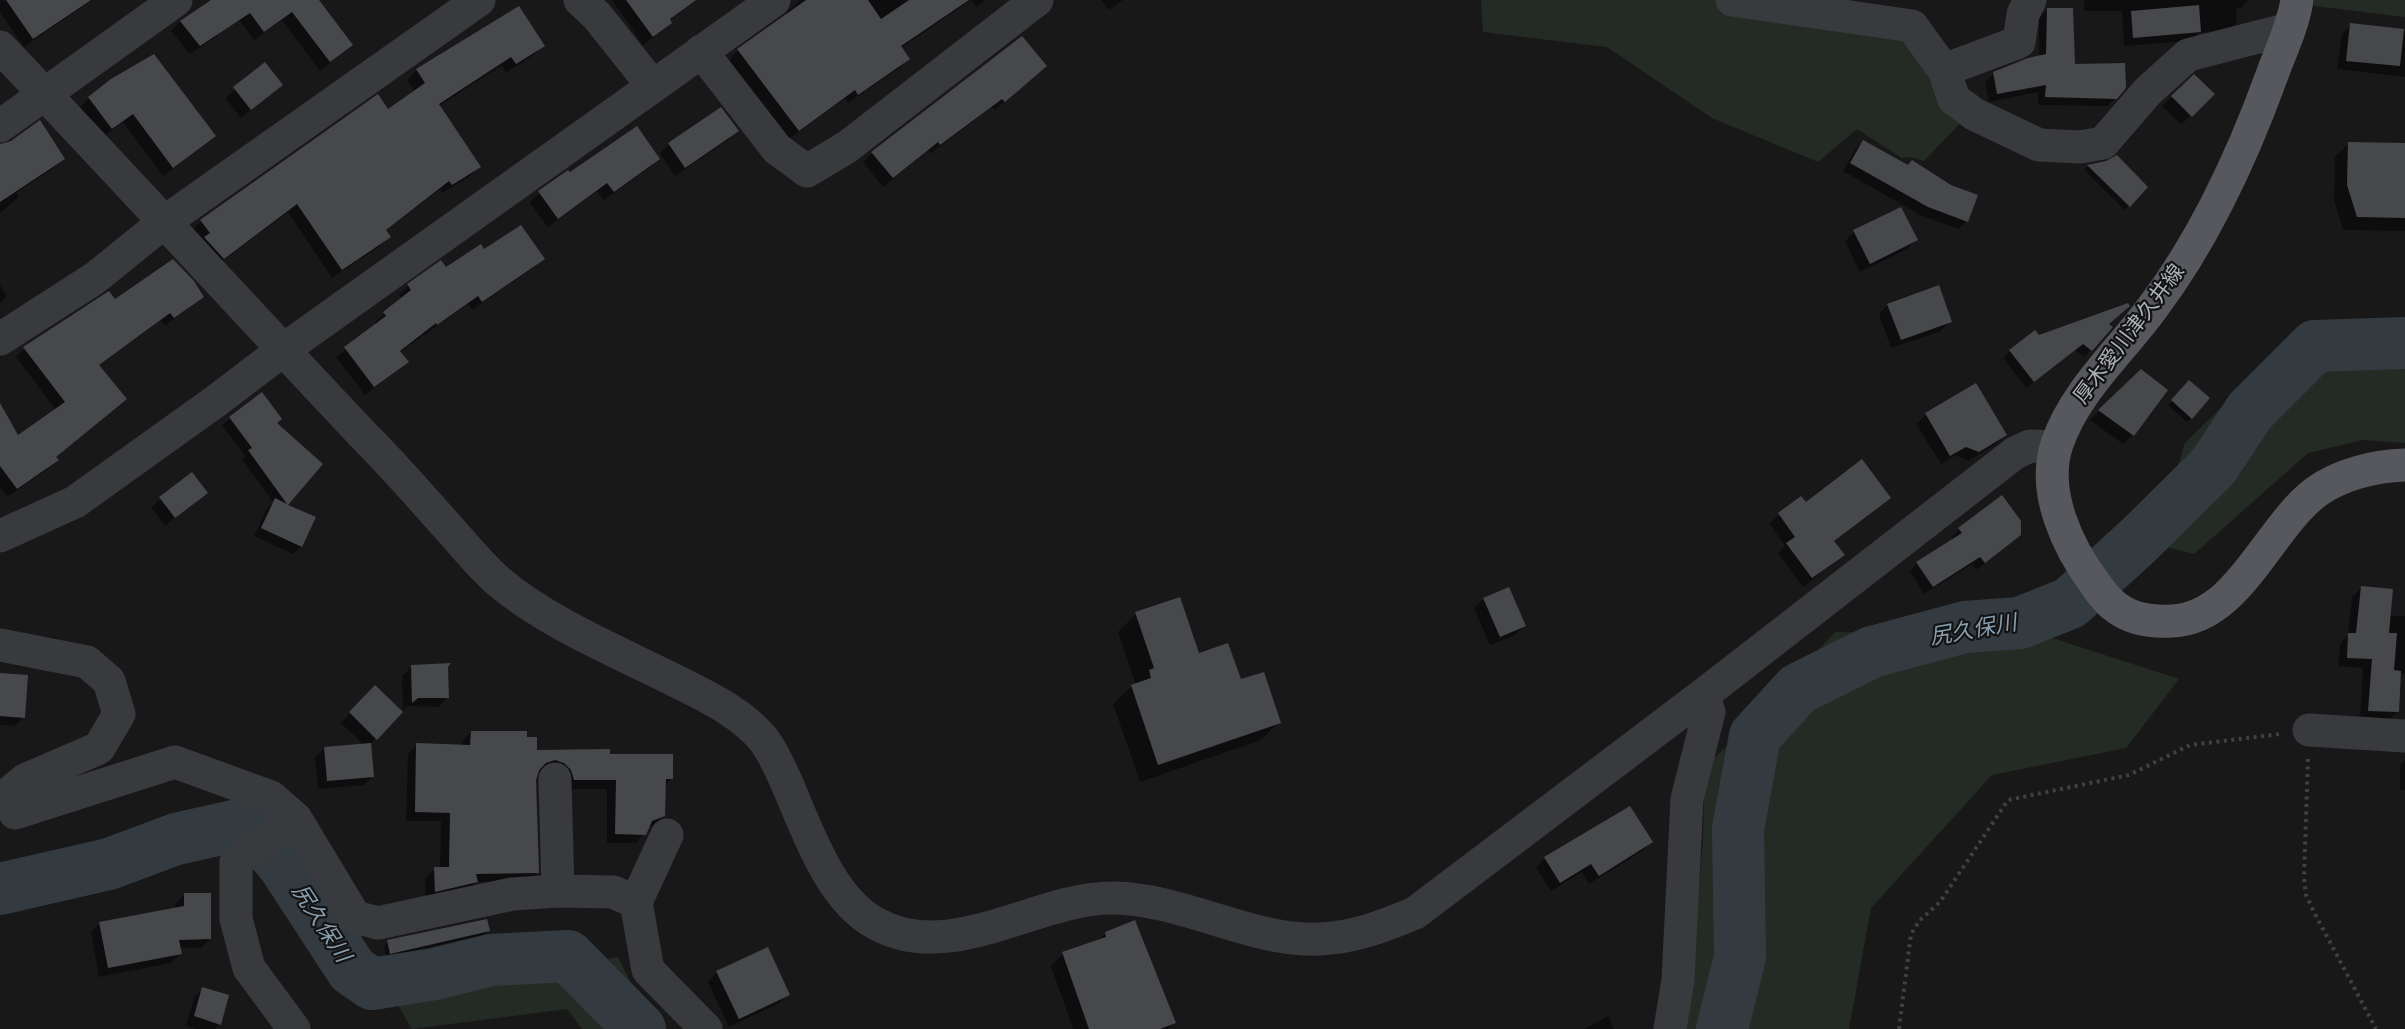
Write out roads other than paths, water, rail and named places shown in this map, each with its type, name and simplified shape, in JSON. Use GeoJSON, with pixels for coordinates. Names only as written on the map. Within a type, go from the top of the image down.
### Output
{"type":"FeatureCollection","features":[{"type":"Feature","properties":{"kind":"main road","name":"厚木愛川津久井線"},"geometry":{"type":"LineString","coordinates":[[2293,14],[2244,145],[2193,247],[2154,307],[2077,403],[2062,430],[2056,447],[2054,476],[2059,515],[2067,537],[2096,585],[2118,609],[2145,620],[2173,621],[2197,617],[2229,596],[2296,511],[2317,492],[2355,473],[2405,465]]}},
{"type":"Feature","properties":{"kind":"street"},"geometry":{"type":"LineString","coordinates":[[0,126],[46,96],[176,0]]}},
{"type":"Feature","properties":{"kind":"street"},"geometry":{"type":"LineString","coordinates":[[0,339],[95,279],[163,223],[479,0]]}},
{"type":"Feature","properties":{"kind":"street"},"geometry":{"type":"LineString","coordinates":[[580,0],[597,16],[652,85]]}},
{"type":"Feature","properties":{"kind":"street"},"geometry":{"type":"LineString","coordinates":[[0,536],[75,502],[283,350],[774,0]]}},
{"type":"Feature","properties":{"kind":"street"},"geometry":{"type":"LineString","coordinates":[[701,51],[777,149],[807,171],[847,147],[1037,0]]}},
{"type":"Feature","properties":{"kind":"street"},"geometry":{"type":"LineString","coordinates":[[1732,0],[1912,26],[1944,70],[1954,99],[1974,114],[2039,146],[2080,147],[2103,143],[2148,91],[2188,55],[2293,14]]}},
{"type":"Feature","properties":{"kind":"street"},"geometry":{"type":"LineString","coordinates":[[1944,70],[2019,42],[2023,14],[2030,0]]}},
{"type":"Feature","properties":{"kind":"street"},"geometry":{"type":"LineString","coordinates":[[0,47],[498,581],[554,619],[709,698],[740,718],[764,740],[781,771],[831,879],[849,903],[872,922],[896,933],[924,937],[956,936],[1069,905],[1112,898],[1182,910],[1280,936],[1317,940],[1376,929],[1415,913],[2015,453],[2030,446],[2056,447]]}},
{"type":"Feature","properties":{"kind":"street"},"geometry":{"type":"LineString","coordinates":[[0,645],[87,662],[109,681],[119,714],[99,748],[25,780],[7,795],[15,813],[175,762],[271,797],[277,833],[355,917],[378,923],[512,894],[558,891],[613,892],[636,902]]}},
{"type":"Feature","properties":{"kind":"street"},"geometry":{"type":"LineString","coordinates":[[1670,1029],[1678,980],[1687,799],[1708,712],[1703,694]]}},
{"type":"Feature","properties":{"kind":"street"},"geometry":{"type":"LineString","coordinates":[[2309,730],[2405,736]]}},
{"type":"Feature","properties":{"kind":"street"},"geometry":{"type":"LineString","coordinates":[[555,779],[558,891]]}},
{"type":"Feature","properties":{"kind":"street"},"geometry":{"type":"LineString","coordinates":[[277,833],[236,862],[236,919],[249,968],[294,1029]]}},
{"type":"Feature","properties":{"kind":"street"},"geometry":{"type":"LineString","coordinates":[[667,835],[636,902],[648,970],[706,1029]]}},
{"type":"Feature","properties":{"kind":"waterway","name":"尻久保川"},"geometry":{"type":"LineString","coordinates":[[1722,1029],[1740,957],[1738,829],[1755,736],[1798,689],[1872,652],[1965,627],[2020,623],[2070,603],[2140,539],[2213,467],[2250,411],[2315,346],[2405,343]]}},
{"type":"Feature","properties":{"kind":"waterway","name":"尻久保川"},"geometry":{"type":"LineString","coordinates":[[0,889],[109,864],[176,839],[248,823],[283,864],[352,970],[372,984],[435,974],[491,960],[568,956],[640,1029]]}}]}
